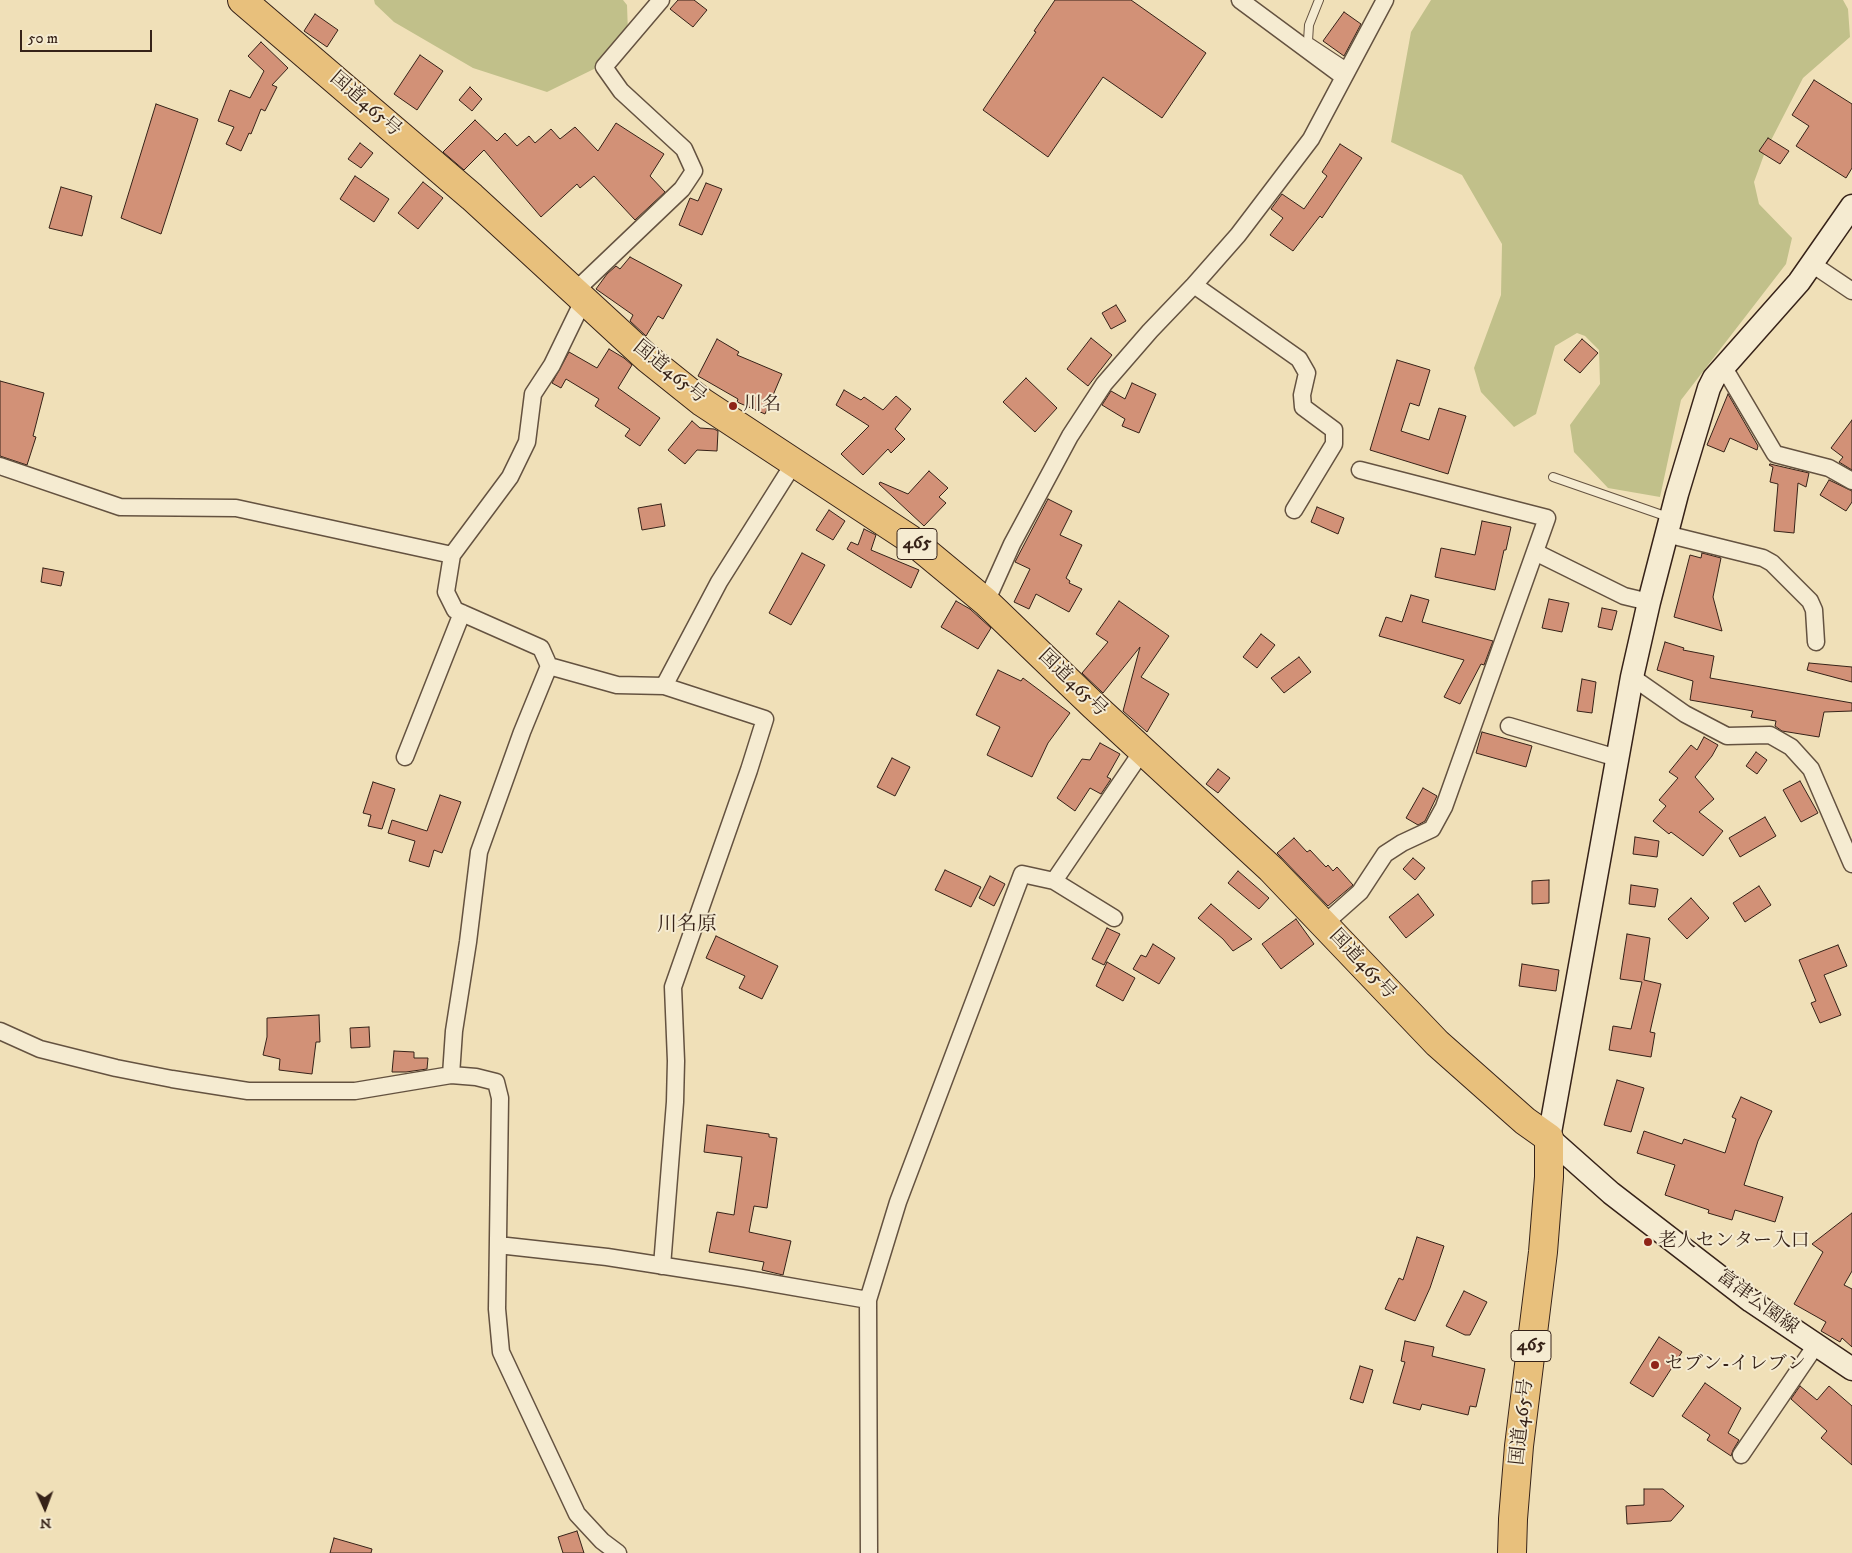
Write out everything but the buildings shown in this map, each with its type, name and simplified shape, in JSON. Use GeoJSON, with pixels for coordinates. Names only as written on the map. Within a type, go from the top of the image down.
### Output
{"type":"FeatureCollection","features":[{"type":"Feature","properties":{"kind":"highway","name":"国道465号"},"geometry":{"type":"LineString","coordinates":[[242,0],[472,197],[648,358],[702,402],[910,539],[986,602],[1271,869],[1437,1043],[1526,1121],[1549,1138],[1549,1177],[1543,1252],[1519,1446],[1512,1553]]}},
{"type":"Feature","properties":{"kind":"street"},"geometry":{"type":"LineString","coordinates":[[451,1075],[454,1031],[468,942],[479,852],[522,732],[549,666],[541,648],[455,610],[446,592],[452,555],[510,477],[527,442],[533,394],[552,365],[580,295],[682,189],[694,171],[684,149],[620,91],[604,67],[662,0]]}},
{"type":"Feature","properties":{"kind":"street"},"geometry":{"type":"LineString","coordinates":[[1240,0],[1346,73]]}},
{"type":"Feature","properties":{"kind":"street"},"geometry":{"type":"LineString","coordinates":[[986,602],[1012,544],[1070,436],[1084,414],[1104,384],[1238,235],[1311,139],[1385,0]]}},
{"type":"Feature","properties":{"kind":"street"},"geometry":{"type":"LineString","coordinates":[[1549,1138],[1632,677],[1668,526],[1710,388],[1714,378],[1723,366],[1799,282],[1852,206]]}},
{"type":"Feature","properties":{"kind":"street"},"geometry":{"type":"LineString","coordinates":[[1812,264],[1852,291]]}},
{"type":"Feature","properties":{"kind":"street"},"geometry":{"type":"LineString","coordinates":[[1194,286],[1299,359],[1306,373],[1302,395],[1303,407],[1334,430],[1334,444],[1294,510]]}},
{"type":"Feature","properties":{"kind":"street"},"geometry":{"type":"LineString","coordinates":[[1723,366],[1775,454],[1829,468],[1852,481]]}},
{"type":"Feature","properties":{"kind":"street"},"geometry":{"type":"LineString","coordinates":[[664,686],[719,582],[794,463]]}},
{"type":"Feature","properties":{"kind":"street"},"geometry":{"type":"LineString","coordinates":[[0,466],[120,507],[236,508],[452,555]]}},
{"type":"Feature","properties":{"kind":"street"},"geometry":{"type":"LineString","coordinates":[[1324,924],[1360,892],[1385,854],[1402,843],[1432,829],[1444,807],[1547,518],[1360,470]]}},
{"type":"Feature","properties":{"kind":"street"},"geometry":{"type":"LineString","coordinates":[[1668,526],[1763,558],[1772,563],[1810,601],[1814,610],[1816,642]]}},
{"type":"Feature","properties":{"kind":"street"},"geometry":{"type":"LineString","coordinates":[[1535,552],[1624,596],[1649,602]]}},
{"type":"Feature","properties":{"kind":"street"},"geometry":{"type":"LineString","coordinates":[[405,757],[462,613]]}},
{"type":"Feature","properties":{"kind":"street"},"geometry":{"type":"LineString","coordinates":[[549,666],[618,685],[664,686],[765,719],[673,987],[676,1061],[675,1102],[662,1266]]}},
{"type":"Feature","properties":{"kind":"street"},"geometry":{"type":"LineString","coordinates":[[1632,677],[1685,714],[1727,736],[1770,736],[1791,747],[1811,769],[1852,864]]}},
{"type":"Feature","properties":{"kind":"street"},"geometry":{"type":"LineString","coordinates":[[1509,726],[1617,758]]}},
{"type":"Feature","properties":{"kind":"street"},"geometry":{"type":"LineString","coordinates":[[1054,881],[1143,750]]}},
{"type":"Feature","properties":{"kind":"street"},"geometry":{"type":"LineString","coordinates":[[868,1553],[868,1300],[898,1202],[1022,874],[1054,881],[1114,918]]}},
{"type":"Feature","properties":{"kind":"street"},"geometry":{"type":"LineString","coordinates":[[0,1031],[40,1049],[116,1068],[248,1091],[355,1091],[451,1075],[476,1077],[496,1082],[500,1098],[497,1309],[501,1352],[576,1514],[602,1541],[618,1553]]}},
{"type":"Feature","properties":{"kind":"street","name":"富津公園線"},"geometry":{"type":"LineString","coordinates":[[1549,1138],[1627,1205],[1752,1301],[1852,1369]]}},
{"type":"Feature","properties":{"kind":"street"},"geometry":{"type":"LineString","coordinates":[[498,1245],[607,1257],[868,1300]]}},
{"type":"Feature","properties":{"kind":"street"},"geometry":{"type":"LineString","coordinates":[[1741,1456],[1816,1345]]}},
{"type":"Feature","properties":{"kind":"lane"},"geometry":{"type":"LineString","coordinates":[[1320,0],[1309,25],[1308,41],[1346,73]]}},
{"type":"Feature","properties":{"kind":"lane"},"geometry":{"type":"LineString","coordinates":[[1553,477],[1668,526]]}},
{"type":"Feature","properties":{"kind":"shaded area"},"geometry":{"type":"Polygon","coordinates":[[[374,0],[623,0],[627,5],[628,33],[596,68],[547,92],[473,68],[394,22],[375,4],[374,0]]]}},
{"type":"Feature","properties":{"kind":"shaded area"},"geometry":{"type":"Polygon","coordinates":[[[1431,0],[1843,0],[1848,9],[1850,37],[1803,78],[1765,152],[1754,182],[1759,204],[1792,238],[1786,264],[1681,400],[1660,497],[1608,488],[1574,452],[1570,425],[1600,384],[1599,350],[1585,336],[1577,333],[1555,346],[1536,414],[1514,427],[1481,392],[1474,368],[1501,295],[1502,244],[1462,175],[1391,142],[1411,32],[1431,0]]]}},
{"type":"Feature","properties":{"kind":"place","name":"川名"},"geometry":{"type":"Point","coordinates":[733,406]}},
{"type":"Feature","properties":{"kind":"place","name":"老人センター入口"},"geometry":{"type":"Point","coordinates":[1648,1242]}},
{"type":"Feature","properties":{"kind":"place","name":"セブン-イレブン"},"geometry":{"type":"Point","coordinates":[1655,1365]}},
{"type":"Feature","properties":{"kind":"district","name":"川名原"},"geometry":{"type":"Point","coordinates":[687,926]}}]}
